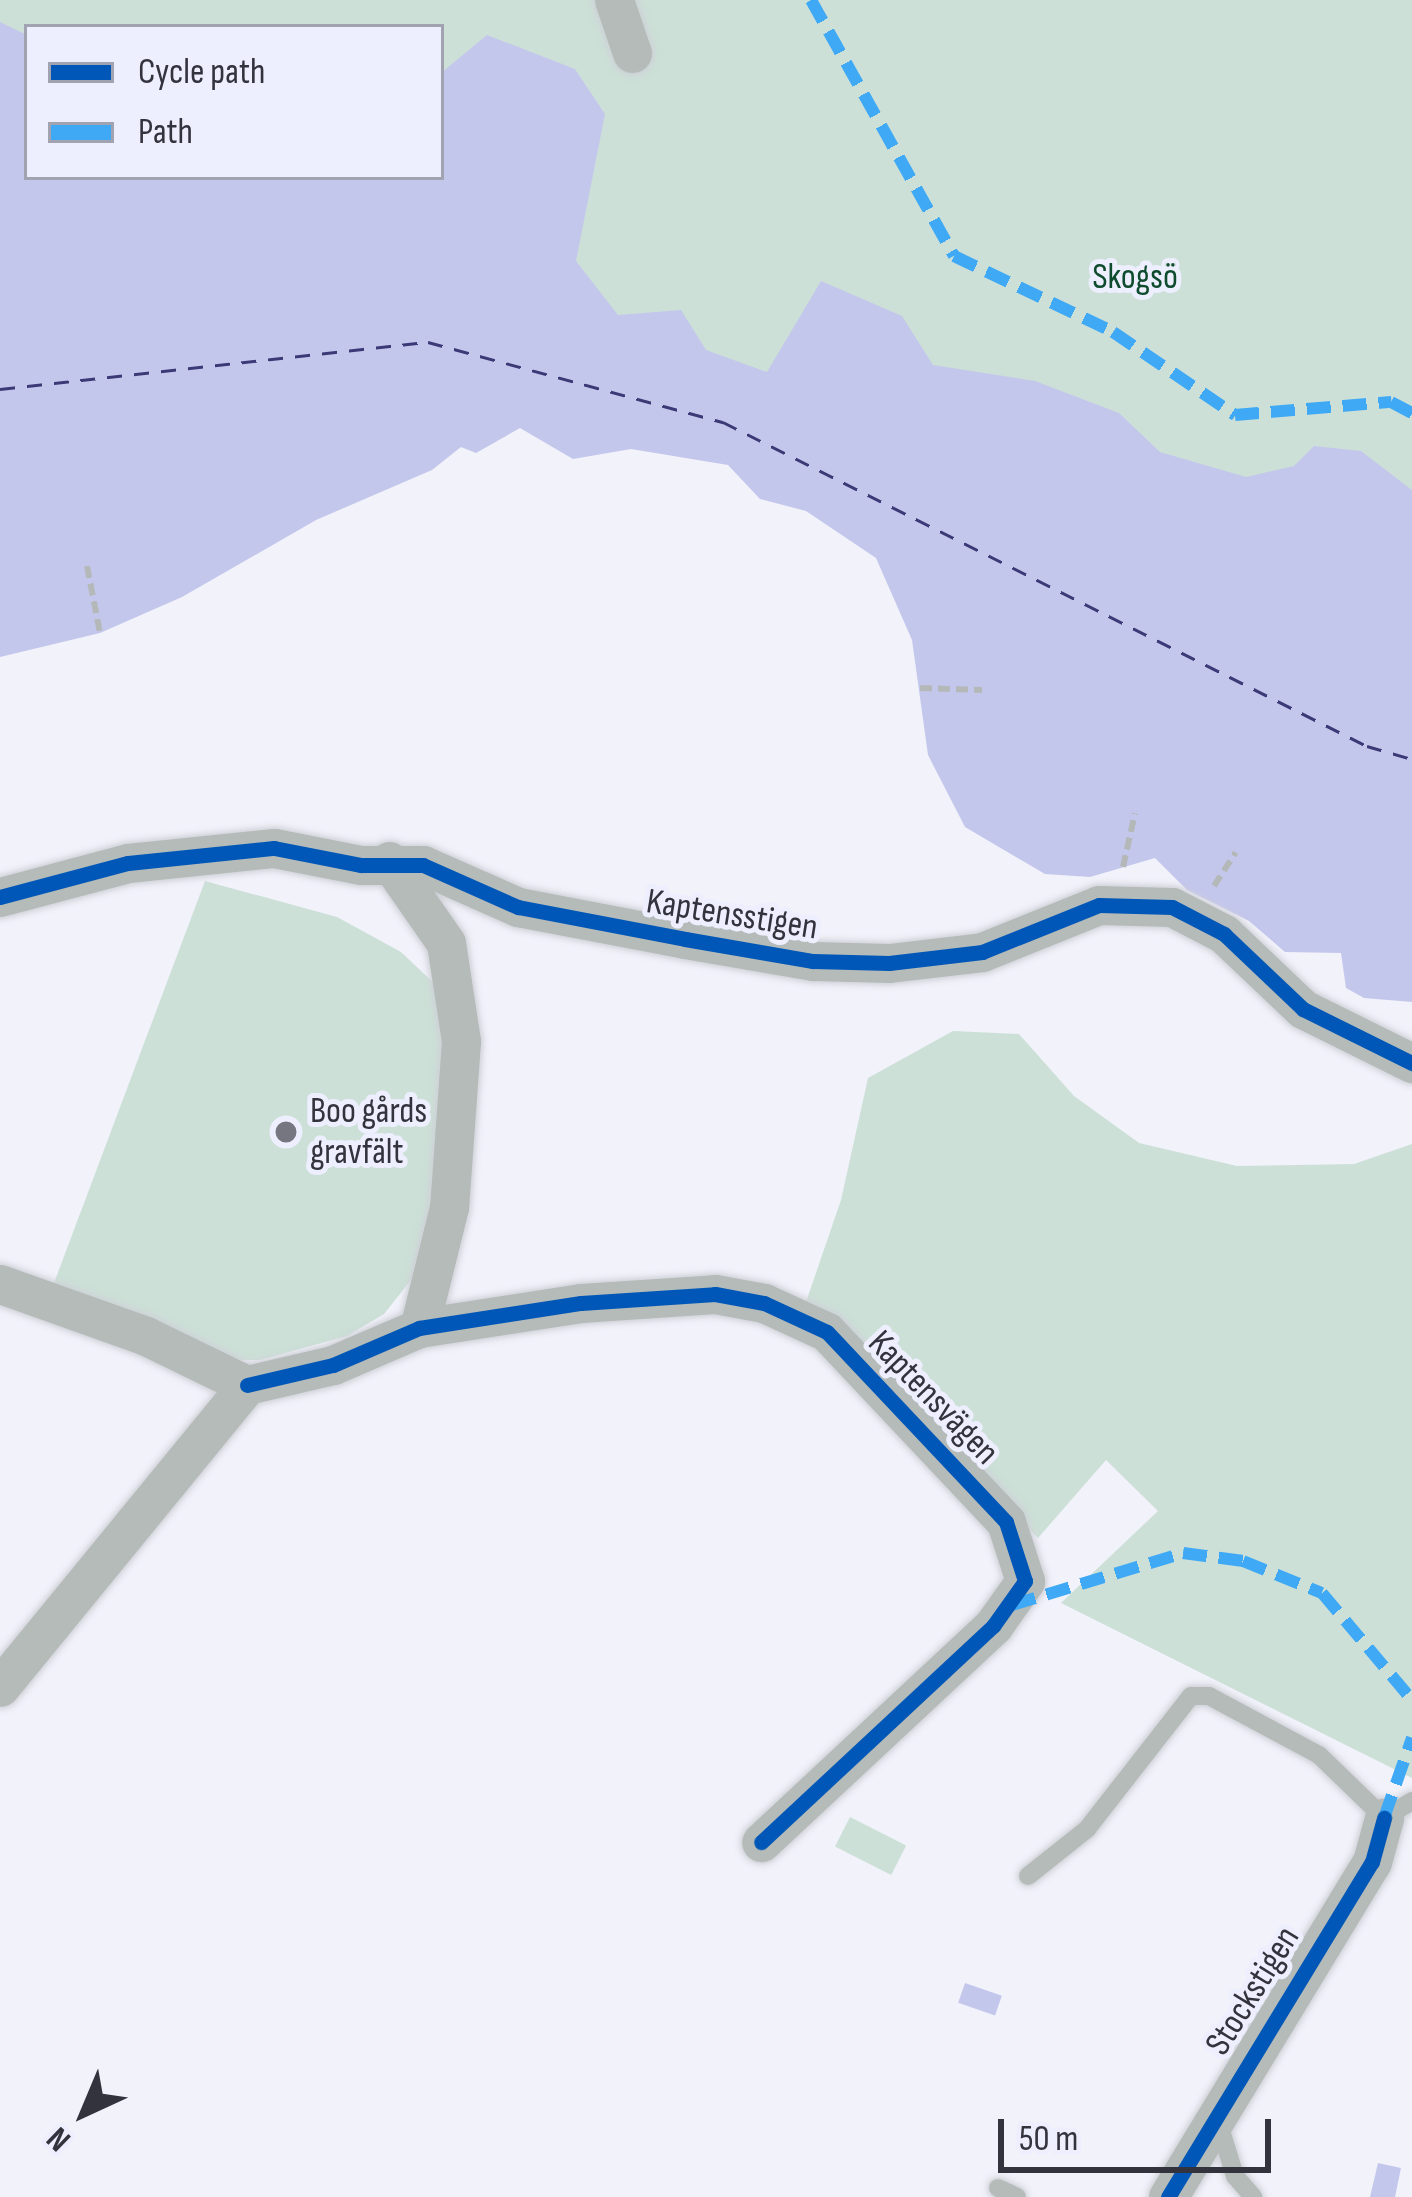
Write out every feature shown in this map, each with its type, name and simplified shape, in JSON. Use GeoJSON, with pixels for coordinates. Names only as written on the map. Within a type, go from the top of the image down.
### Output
{"type":"FeatureCollection","features":[{"type":"Feature","properties":{"kind":"street"},"geometry":{"type":"LineString","coordinates":[[614,0],[632,53]]}},
{"type":"Feature","properties":{"kind":"street","name":"Kaptensstigen"},"geometry":{"type":"LineString","coordinates":[[0,897],[128,863],[274,848],[361,865],[389,861],[423,865],[518,907],[813,961],[939,960],[982,952],[1099,905],[1172,907],[1224,934],[1303,1009],[1412,1063]]}},
{"type":"Feature","properties":{"kind":"street"},"geometry":{"type":"LineString","coordinates":[[389,861],[446,943],[461,1041],[449,1207],[418,1328]]}},
{"type":"Feature","properties":{"kind":"street"},"geometry":{"type":"LineString","coordinates":[[0,1284],[146,1336],[247,1384],[0,1687]]}},
{"type":"Feature","properties":{"kind":"street","name":"Kaptensvägen"},"geometry":{"type":"LineString","coordinates":[[247,1384],[333,1365],[418,1328],[656,1297],[715,1294],[764,1303],[827,1332],[1006,1522],[1025,1562],[1012,1605],[761,1842]]}},
{"type":"Feature","properties":{"kind":"street","name":"Stockstigen"},"geometry":{"type":"LineString","coordinates":[[1168,2197],[1215,2110],[1372,1862],[1398,1809]]}},
{"type":"Feature","properties":{"kind":"lane"},"geometry":{"type":"LineString","coordinates":[[1028,1876],[1087,1828],[1191,1696],[1209,1696],[1319,1755],[1398,1809]]}},
{"type":"Feature","properties":{"kind":"lane"},"geometry":{"type":"LineString","coordinates":[[1215,2110],[1235,2176],[1253,2197]]}},
{"type":"Feature","properties":{"kind":"lane"},"geometry":{"type":"LineString","coordinates":[[998,2188],[1016,2197]]}},
{"type":"Feature","properties":{"kind":"path"},"geometry":{"type":"LineString","coordinates":[[87,566],[100,633]]}},
{"type":"Feature","properties":{"kind":"path"},"geometry":{"type":"LineString","coordinates":[[920,688],[982,690]]}},
{"type":"Feature","properties":{"kind":"path"},"geometry":{"type":"LineString","coordinates":[[1123,867],[1135,813]]}},
{"type":"Feature","properties":{"kind":"path"},"geometry":{"type":"LineString","coordinates":[[1206,900],[1236,852]]}},
{"type":"Feature","properties":{"kind":"green space","name":"Skogsö"},"geometry":{"type":"Polygon","coordinates":[[[0,0],[1412,0],[1412,785],[869,439],[0,333],[0,0]]]}},
{"type":"Feature","properties":{"kind":"green space"},"geometry":{"type":"Polygon","coordinates":[[[205,881],[337,917],[401,952],[438,987],[446,1061],[437,1175],[411,1280],[384,1314],[347,1336],[260,1360],[222,1360],[54,1283],[205,881]]]}},
{"type":"Feature","properties":{"kind":"green space"},"geometry":{"type":"Polygon","coordinates":[[[953,1031],[1019,1034],[1074,1096],[1139,1143],[1237,1166],[1354,1164],[1412,1144],[1412,1778],[1061,1603],[1158,1511],[1106,1460],[1038,1538],[805,1305],[841,1200],[868,1078],[953,1031]]]}},
{"type":"Feature","properties":{"kind":"green space"},"geometry":{"type":"Polygon","coordinates":[[[850,1817],[906,1846],[891,1875],[835,1846],[850,1817]]]}},
{"type":"Feature","properties":{"kind":"water"},"geometry":{"type":"Polygon","coordinates":[[[0,22],[24,34],[24,180],[444,180],[444,71],[487,35],[575,69],[605,114],[576,261],[618,315],[681,310],[706,350],[767,372],[821,281],[902,316],[933,365],[1035,381],[1119,413],[1160,452],[1246,477],[1294,466],[1314,446],[1361,451],[1412,490],[1412,1002],[1364,998],[1346,988],[1341,953],[1285,952],[1249,921],[1187,890],[1155,858],[1090,877],[1045,874],[965,827],[928,755],[912,640],[876,558],[806,511],[760,499],[728,465],[631,449],[573,459],[520,428],[476,453],[461,447],[432,470],[316,520],[182,597],[100,633],[0,657],[0,22]]]}},
{"type":"Feature","properties":{"kind":"water"},"geometry":{"type":"Polygon","coordinates":[[[965,1983],[1002,1996],[995,2016],[958,2003],[965,1983]]]}},
{"type":"Feature","properties":{"kind":"water"},"geometry":{"type":"Polygon","coordinates":[[[1378,2163],[1401,2168],[1395,2197],[1370,2197],[1378,2163]]]}},
{"type":"Feature","properties":{"kind":"ferry route"},"geometry":{"type":"LineString","coordinates":[[0,389],[428,342],[723,422],[1367,746],[1412,759]]}},
{"type":"Feature","properties":{"kind":"marked path"},"geometry":{"type":"LineString","coordinates":[[811,0],[954,256],[1113,332],[1235,415],[1391,402],[1412,413]]}},
{"type":"Feature","properties":{"kind":"marked path"},"geometry":{"type":"LineString","coordinates":[[1012,1605],[1183,1553],[1243,1561],[1322,1593],[1412,1700]]}},
{"type":"Feature","properties":{"kind":"marked path"},"geometry":{"type":"LineString","coordinates":[[1384,1818],[1412,1738]]}},
{"type":"Feature","properties":{"kind":"cycle path"},"geometry":{"type":"LineString","coordinates":[[0,897],[128,863],[274,848],[361,865],[423,865],[518,907],[685,939],[813,961],[889,963],[982,952],[1099,905],[1172,907],[1224,934],[1303,1009],[1412,1063]]}},
{"type":"Feature","properties":{"kind":"cycle path"},"geometry":{"type":"LineString","coordinates":[[247,1385],[333,1365],[419,1328],[581,1303],[715,1294],[764,1303],[827,1332],[1006,1522],[1025,1581],[993,1626],[761,1842]]}},
{"type":"Feature","properties":{"kind":"cycle path"},"geometry":{"type":"LineString","coordinates":[[1168,2197],[1372,1862],[1384,1818]]}},
{"type":"Feature","properties":{"kind":"place","name":"Boo gårds gravfält"},"geometry":{"type":"Point","coordinates":[286,1132]}}]}
